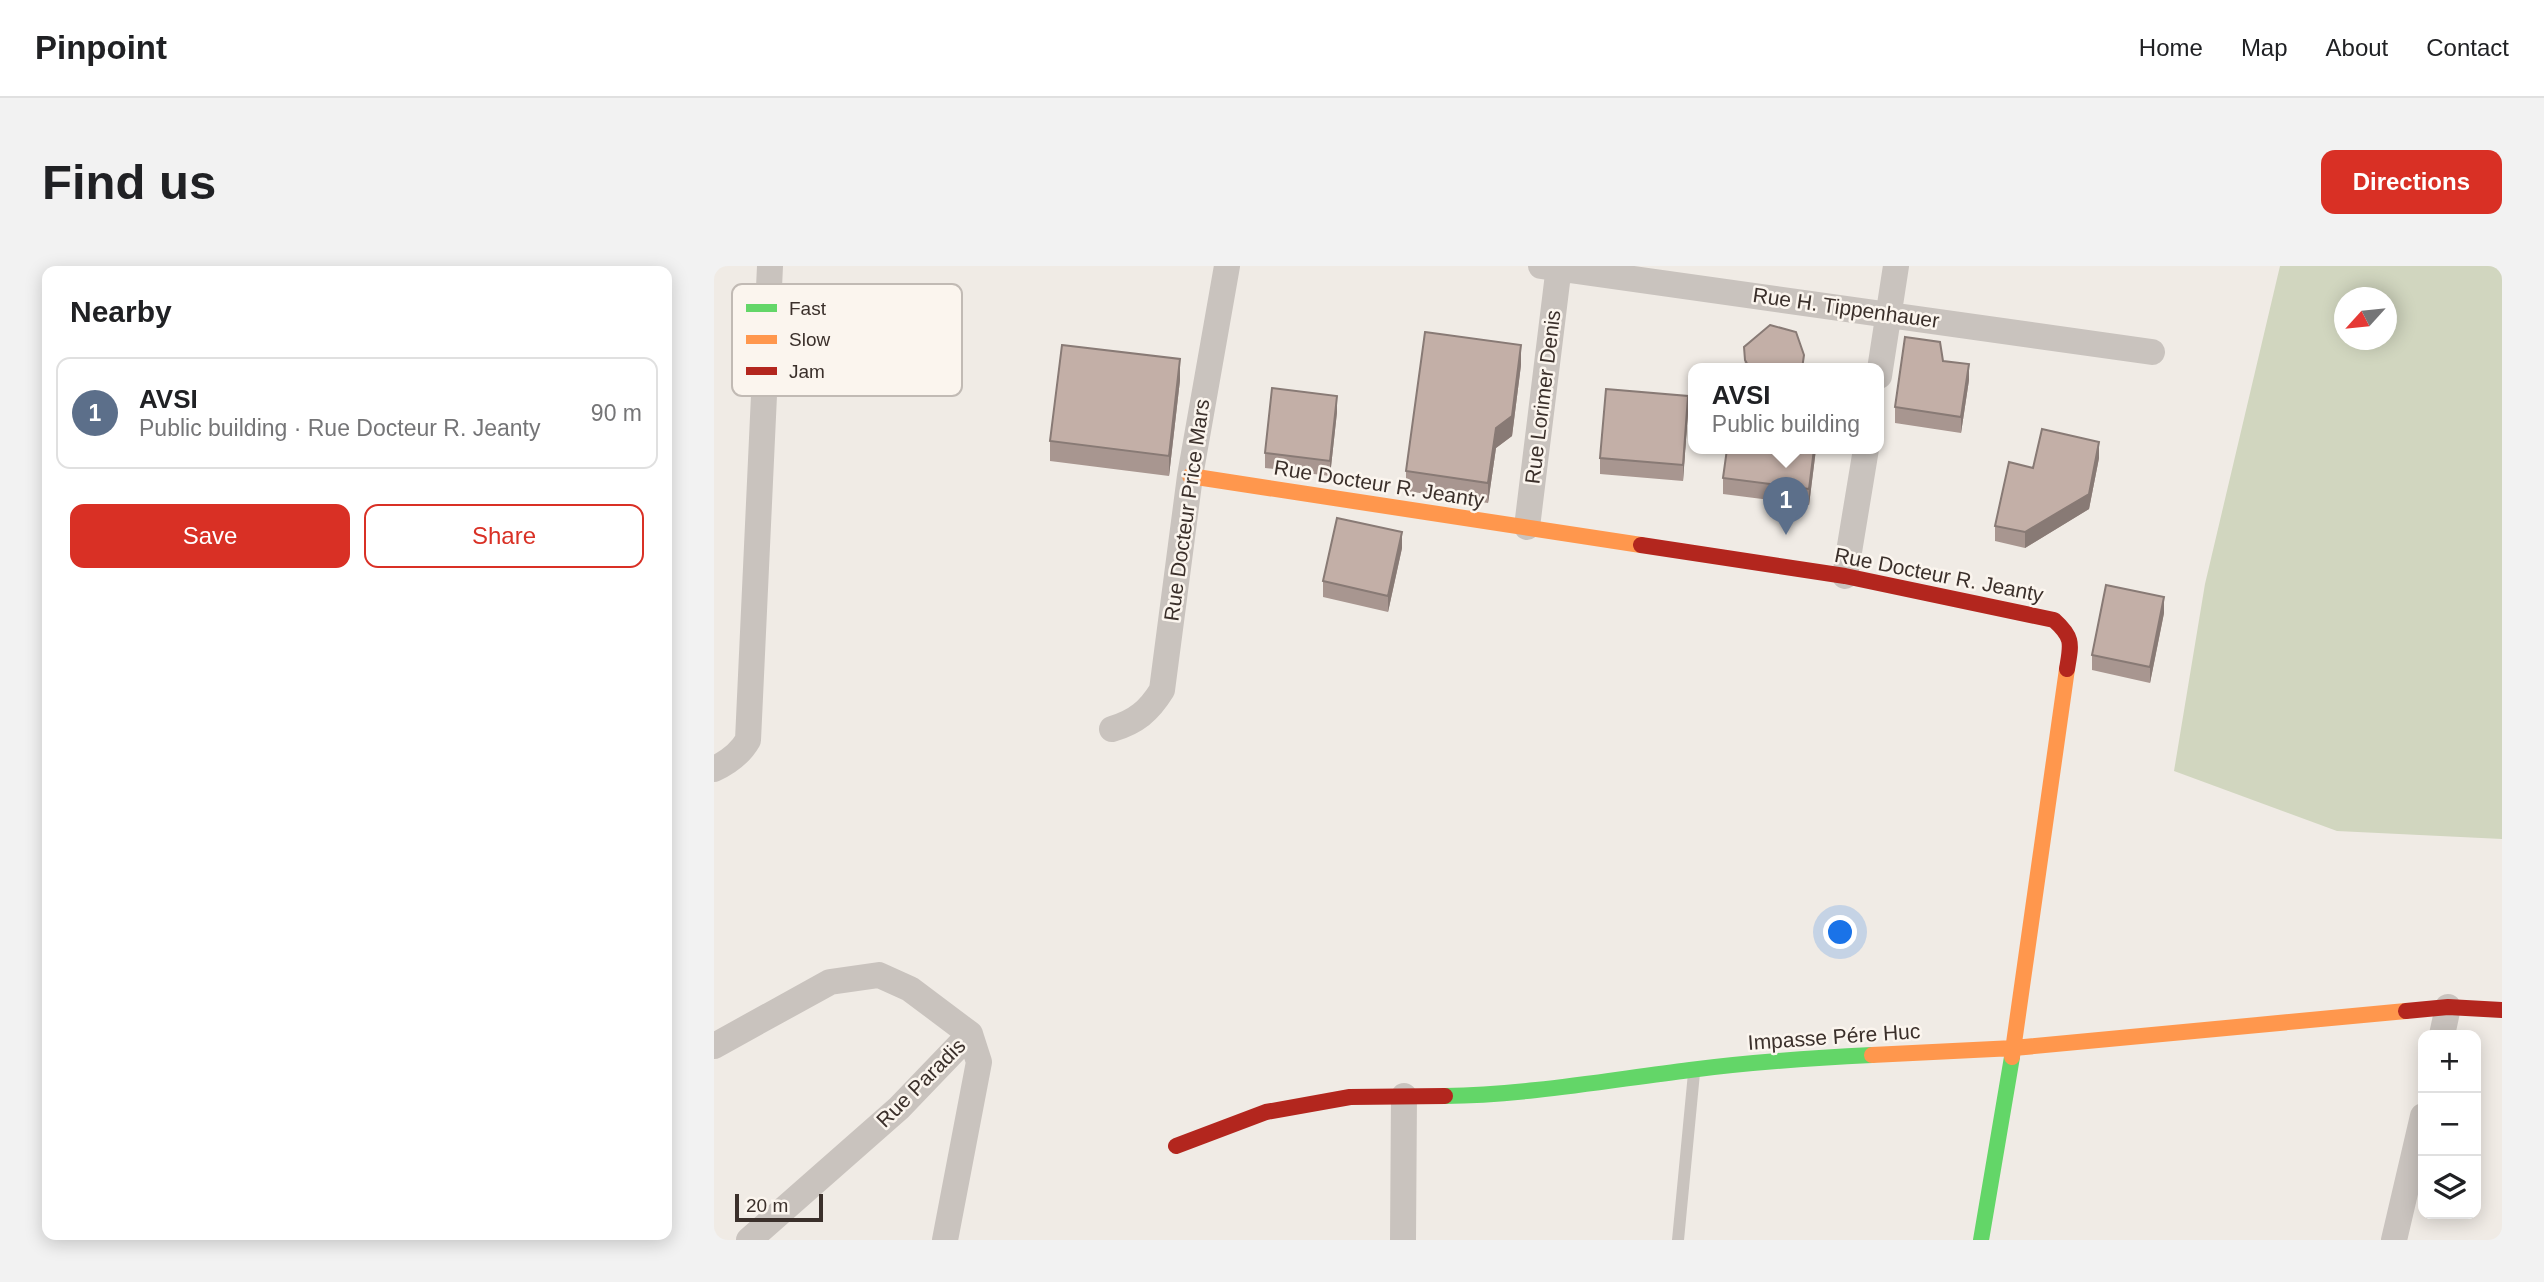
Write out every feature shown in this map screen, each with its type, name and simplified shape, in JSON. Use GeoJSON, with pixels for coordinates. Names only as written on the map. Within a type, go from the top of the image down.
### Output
{"type":"FeatureCollection","features":[{"type":"Feature","properties":{"kind":"street"},"geometry":{"type":"LineString","coordinates":[[769,284],[770,266]]}},
{"type":"Feature","properties":{"kind":"street","name":"Rue Docteur Price Mars"},"geometry":{"type":"LineString","coordinates":[[1112,729],[1140,717],[1152,707],[1162,690],[1190,476],[1227,266]]}},
{"type":"Feature","properties":{"kind":"street"},"geometry":{"type":"LineString","coordinates":[[1881,363],[1896,266]]}},
{"type":"Feature","properties":{"kind":"street","name":"Rue H. Tippenhauer"},"geometry":{"type":"LineString","coordinates":[[1553,267],[2152,352]]}},
{"type":"Feature","properties":{"kind":"street","name":"Rue Lorimer Denis"},"geometry":{"type":"LineString","coordinates":[[1527,527],[1553,267]]}},
{"type":"Feature","properties":{"kind":"street"},"geometry":{"type":"LineString","coordinates":[[714,769],[728,762],[742,750],[748,740],[764,396]]}},
{"type":"Feature","properties":{"kind":"street"},"geometry":{"type":"LineString","coordinates":[[1845,576],[1865,454]]}},
{"type":"Feature","properties":{"kind":"street","name":"Rue Docteur R. Jeanty"},"geometry":{"type":"LineString","coordinates":[[1190,476],[1845,576],[2054,620],[2064,629],[2071,640],[2014,1048],[1981,1240]]}},
{"type":"Feature","properties":{"kind":"street","name":"Rue Paradis"},"geometry":{"type":"LineString","coordinates":[[714,1046],[830,982],[879,975],[910,989],[970,1034],[899,1108],[749,1240]]}},
{"type":"Feature","properties":{"kind":"street"},"geometry":{"type":"LineString","coordinates":[[2443,1030],[2448,1006]]}},
{"type":"Feature","properties":{"kind":"street","name":"Impasse Pére Huc"},"geometry":{"type":"LineString","coordinates":[[1176,1146],[1266,1112],[1350,1097],[1493,1093],[1805,1058],[2014,1048],[2448,1006],[2502,1010]]}},
{"type":"Feature","properties":{"kind":"street"},"geometry":{"type":"LineString","coordinates":[[945,1240],[979,1062],[970,1034]]}},
{"type":"Feature","properties":{"kind":"street"},"geometry":{"type":"LineString","coordinates":[[1403,1240],[1404,1096]]}},
{"type":"Feature","properties":{"kind":"street"},"geometry":{"type":"LineString","coordinates":[[2394,1240],[2418,1137]]}},
{"type":"Feature","properties":{"kind":"lane"},"geometry":{"type":"LineString","coordinates":[[1678,1240],[1694,1069]]}},
{"type":"Feature","properties":{"kind":"green space"},"geometry":{"type":"Polygon","coordinates":[[[2280,266],[2502,266],[2502,839],[2337,831],[2174,771],[2205,584],[2280,266]]]}},
{"type":"Feature","properties":{"kind":"building"},"geometry":{"type":"Polygon","coordinates":[[[1770,325],[1796,332],[1804,355],[1803,363],[1747,363],[1744,347],[1770,325]]]}},
{"type":"Feature","properties":{"kind":"building"},"geometry":{"type":"Polygon","coordinates":[[[1425,332],[1521,345],[1512,416],[1496,428],[1488,483],[1406,471],[1425,332]]]}},
{"type":"Feature","properties":{"kind":"building"},"geometry":{"type":"Polygon","coordinates":[[[1905,337],[1940,342],[1943,361],[1969,364],[1961,417],[1895,407],[1905,337]]]}},
{"type":"Feature","properties":{"kind":"building"},"geometry":{"type":"Polygon","coordinates":[[[1062,345],[1180,359],[1169,456],[1050,441],[1062,345]]]}},
{"type":"Feature","properties":{"kind":"building"},"geometry":{"type":"Polygon","coordinates":[[[1272,388],[1337,396],[1330,461],[1265,453],[1272,388]]]}},
{"type":"Feature","properties":{"kind":"building"},"geometry":{"type":"Polygon","coordinates":[[[1606,389],[1688,396],[1683,465],[1600,458],[1606,389]]]}},
{"type":"Feature","properties":{"kind":"building"},"geometry":{"type":"Polygon","coordinates":[[[2042,429],[2099,442],[2089,494],[2025,532],[1995,526],[2009,462],[2033,468],[2042,429]]]}},
{"type":"Feature","properties":{"kind":"building"},"geometry":{"type":"Polygon","coordinates":[[[1726,454],[1813,454],[1809,489],[1723,478],[1726,454]]]}},
{"type":"Feature","properties":{"kind":"building"},"geometry":{"type":"Polygon","coordinates":[[[1337,518],[1402,532],[1388,596],[1323,581],[1337,518]]]}},
{"type":"Feature","properties":{"kind":"building"},"geometry":{"type":"Polygon","coordinates":[[[2106,585],[2164,597],[2150,667],[2092,655],[2106,585]]]}},
{"type":"Feature","properties":{"kind":"traffic: fast"},"geometry":{"type":"LineString","coordinates":[[1445,1096],[1537,1090],[1735,1065],[1872,1055]]}},
{"type":"Feature","properties":{"kind":"traffic: fast"},"geometry":{"type":"LineString","coordinates":[[1981,1240],[2012,1057]]}},
{"type":"Feature","properties":{"kind":"traffic: slow"},"geometry":{"type":"LineString","coordinates":[[1190,476],[1641,545]]}},
{"type":"Feature","properties":{"kind":"traffic: slow"},"geometry":{"type":"LineString","coordinates":[[2012,1057],[2067,669]]}},
{"type":"Feature","properties":{"kind":"traffic: slow"},"geometry":{"type":"LineString","coordinates":[[1872,1055],[2014,1048],[2406,1011]]}},
{"type":"Feature","properties":{"kind":"traffic: jam"},"geometry":{"type":"LineString","coordinates":[[1641,545],[1845,576],[2054,620],[2070,642],[2067,669]]}},
{"type":"Feature","properties":{"kind":"traffic: jam"},"geometry":{"type":"LineString","coordinates":[[2406,1011],[2448,1007],[2502,1010]]}},
{"type":"Feature","properties":{"kind":"traffic: jam"},"geometry":{"type":"LineString","coordinates":[[1176,1146],[1266,1112],[1350,1097],[1445,1096]]}},
{"type":"Feature","properties":{"kind":"place","name":"AVSI"},"geometry":{"type":"Point","coordinates":[1786,535]}}]}
